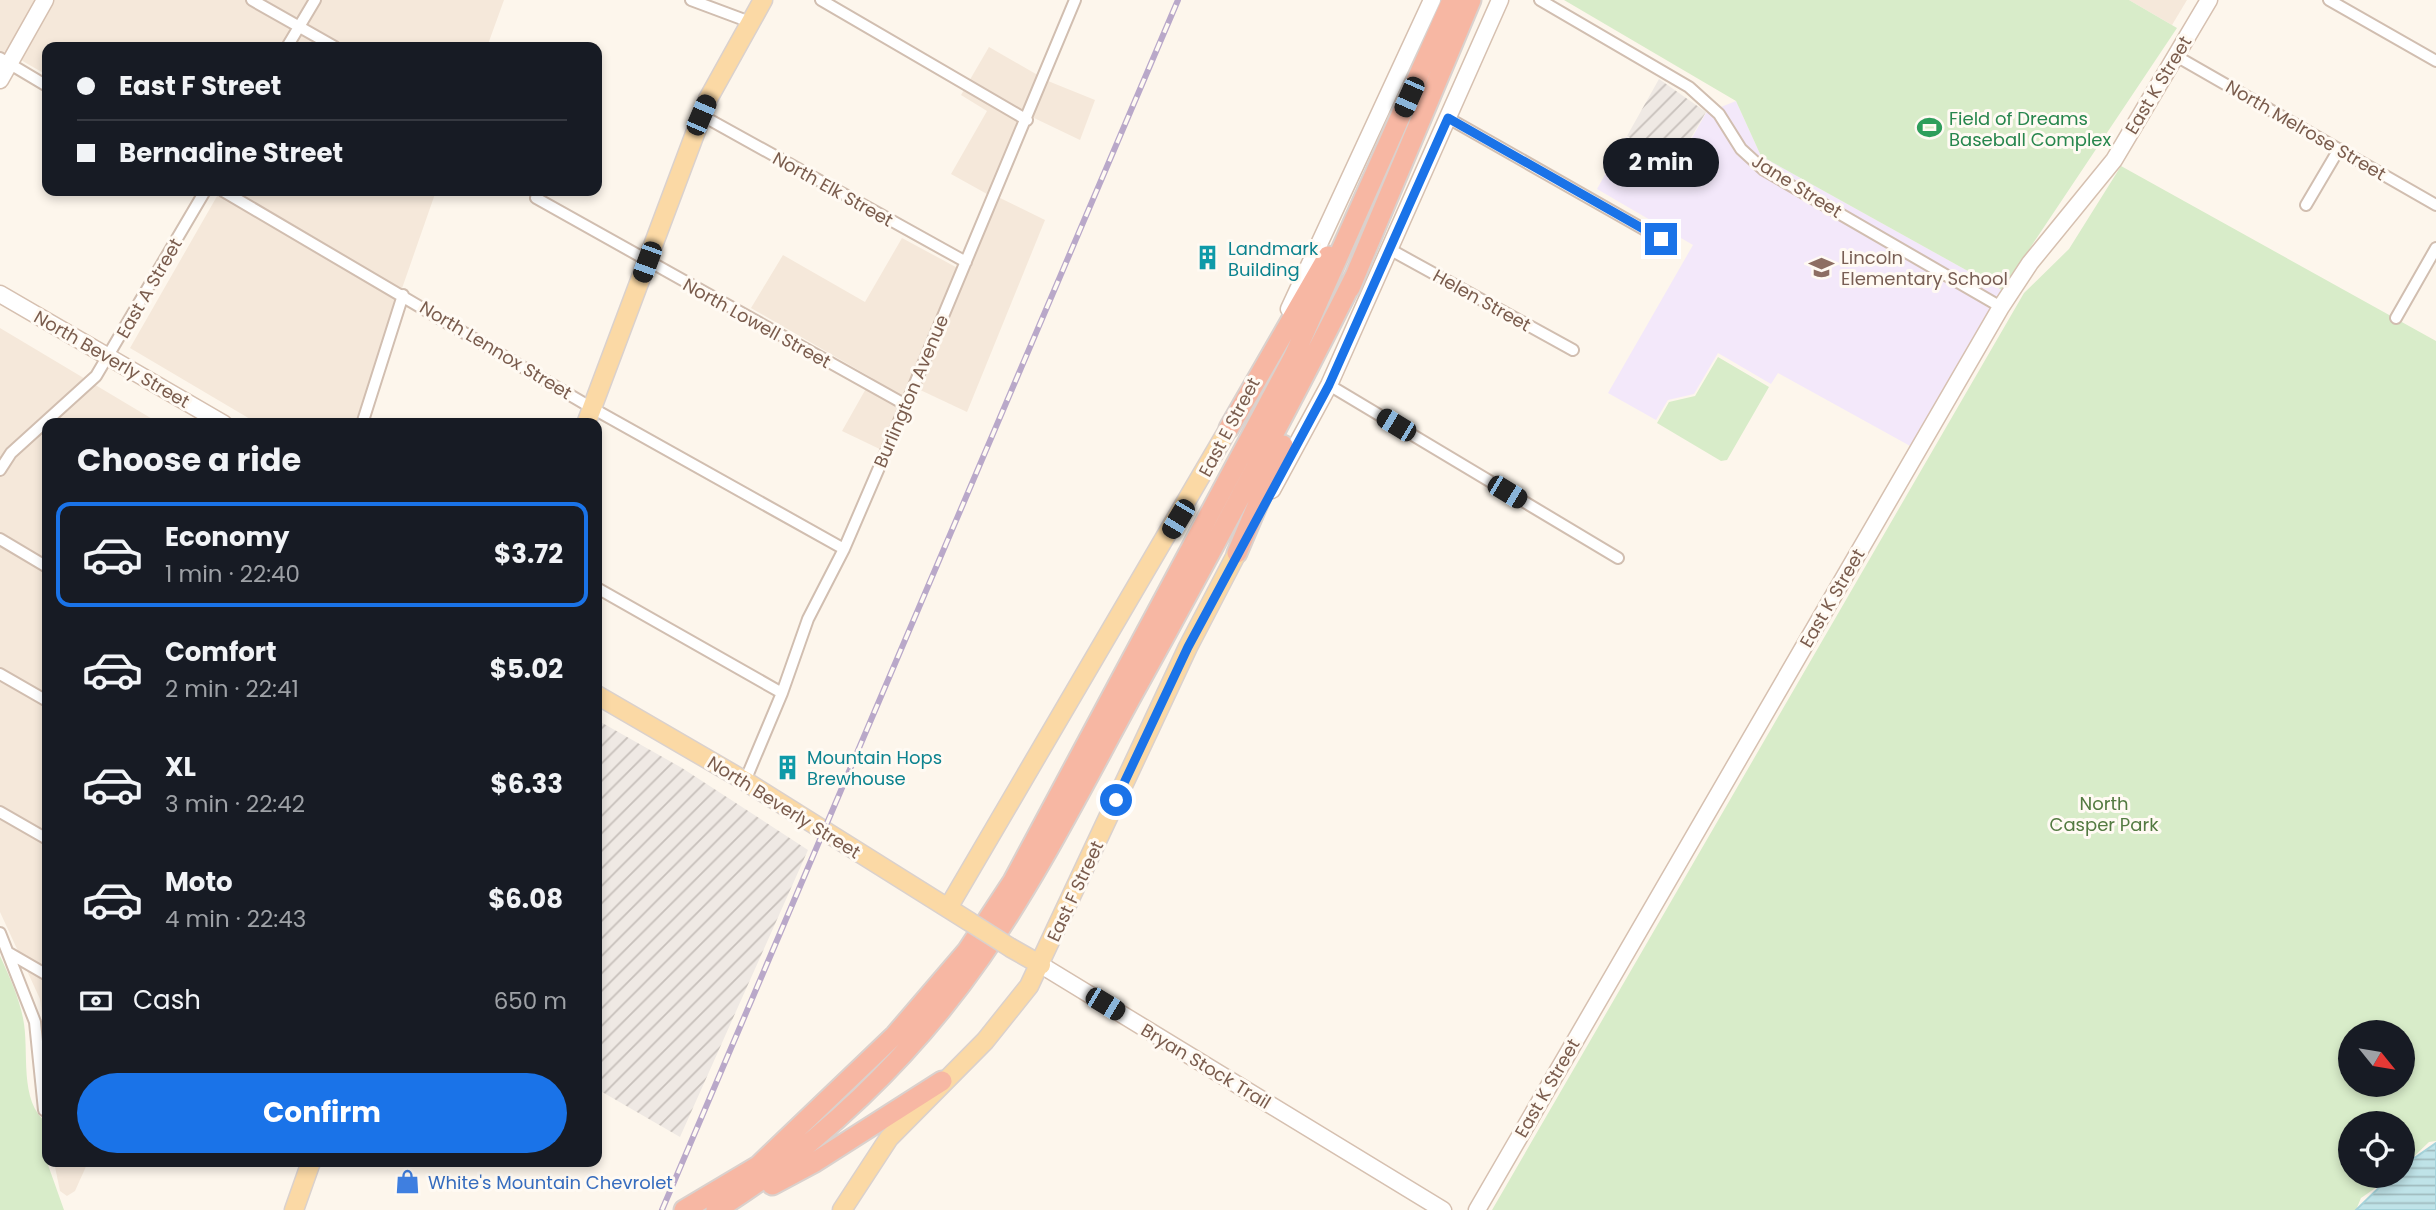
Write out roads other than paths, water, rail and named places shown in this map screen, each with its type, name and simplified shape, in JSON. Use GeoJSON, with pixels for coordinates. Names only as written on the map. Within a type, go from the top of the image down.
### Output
{"type":"FeatureCollection","features":[{"type":"Feature","properties":{"kind":"highway"},"geometry":{"type":"LineString","coordinates":[[684,1210],[758,1166],[801,1128],[895,1035],[968,951],[1013,881],[1240,461],[1294,356],[1368,193],[1466,3]]}},
{"type":"Feature","properties":{"kind":"highway"},"geometry":{"type":"LineString","coordinates":[[1237,553],[1355,276],[1466,3]]}},
{"type":"Feature","properties":{"kind":"highway"},"geometry":{"type":"LineString","coordinates":[[1229,428],[1340,234],[1368,193]]}},
{"type":"Feature","properties":{"kind":"highway"},"geometry":{"type":"LineString","coordinates":[[716,1210],[769,1177],[857,1099],[913,1042],[981,958],[1026,888],[1245,491],[1355,276]]}},
{"type":"Feature","properties":{"kind":"highway"},"geometry":{"type":"LineString","coordinates":[[724,1210],[815,1162],[942,1081]]}},
{"type":"Feature","properties":{"kind":"main road"},"geometry":{"type":"LineString","coordinates":[[0,80],[5,61],[45,0]]}},
{"type":"Feature","properties":{"kind":"main road"},"geometry":{"type":"LineString","coordinates":[[589,416],[701,115],[763,0]]}},
{"type":"Feature","properties":{"kind":"main road","name":"East E Street"},"geometry":{"type":"LineString","coordinates":[[948,908],[1229,428],[1271,346],[1432,0]]}},
{"type":"Feature","properties":{"kind":"main road","name":"East F Street"},"geometry":{"type":"LineString","coordinates":[[842,1210],[889,1138],[1005,1017],[1041,965],[1188,647],[1329,385],[1500,0]]}},
{"type":"Feature","properties":{"kind":"main road","name":"East K Street"},"geometry":{"type":"LineString","coordinates":[[1477,1210],[2001,307],[2030,263],[2113,160],[2208,0]]}},
{"type":"Feature","properties":{"kind":"main road","name":"North Beverly Street"},"geometry":{"type":"LineString","coordinates":[[0,294],[215,418]]}},
{"type":"Feature","properties":{"kind":"main road","name":"North Beverly Street"},"geometry":{"type":"LineString","coordinates":[[602,698],[745,781],[970,922]]}},
{"type":"Feature","properties":{"kind":"main road","name":"Bryan Stock Trail"},"geometry":{"type":"LineString","coordinates":[[970,922],[1443,1210]]}},
{"type":"Feature","properties":{"kind":"main road"},"geometry":{"type":"LineString","coordinates":[[293,1210],[309,1167]]}},
{"type":"Feature","properties":{"kind":"street"},"geometry":{"type":"LineString","coordinates":[[252,0],[326,42]]}},
{"type":"Feature","properties":{"kind":"street"},"geometry":{"type":"LineString","coordinates":[[290,42],[315,0]]}},
{"type":"Feature","properties":{"kind":"street"},"geometry":{"type":"LineString","coordinates":[[691,0],[750,22]]}},
{"type":"Feature","properties":{"kind":"street"},"geometry":{"type":"LineString","coordinates":[[821,0],[1027,120]]}},
{"type":"Feature","properties":{"kind":"street","name":"Burlington Avenue"},"geometry":{"type":"LineString","coordinates":[[745,781],[782,693],[808,619],[844,549],[1027,120],[1075,0]]}},
{"type":"Feature","properties":{"kind":"street","name":"Jane Street"},"geometry":{"type":"LineString","coordinates":[[1540,0],[1689,87],[1718,114],[1741,149],[1764,170],[2001,307]]}},
{"type":"Feature","properties":{"kind":"street"},"geometry":{"type":"LineString","coordinates":[[2329,0],[2436,61]]}},
{"type":"Feature","properties":{"kind":"street","name":"North Melrose Street"},"geometry":{"type":"LineString","coordinates":[[2176,56],[2436,205]]}},
{"type":"Feature","properties":{"kind":"street"},"geometry":{"type":"LineString","coordinates":[[5,61],[42,83]]}},
{"type":"Feature","properties":{"kind":"street","name":"North Elk Street"},"geometry":{"type":"LineString","coordinates":[[701,115],[966,262]]}},
{"type":"Feature","properties":{"kind":"street"},"geometry":{"type":"LineString","coordinates":[[1448,118],[1661,239]]}},
{"type":"Feature","properties":{"kind":"street"},"geometry":{"type":"LineString","coordinates":[[2306,205],[2339,149]]}},
{"type":"Feature","properties":{"kind":"street","name":"East A Street"},"geometry":{"type":"LineString","coordinates":[[53,418],[96,376],[110,356],[202,196]]}},
{"type":"Feature","properties":{"kind":"street","name":"North Lennox Street"},"geometry":{"type":"LineString","coordinates":[[232,196],[403,295],[589,416]]}},
{"type":"Feature","properties":{"kind":"street","name":"North Lowell Street"},"geometry":{"type":"LineString","coordinates":[[536,198],[906,405]]}},
{"type":"Feature","properties":{"kind":"street"},"geometry":{"type":"LineString","coordinates":[[2396,318],[2436,248]]}},
{"type":"Feature","properties":{"kind":"street","name":"Helen Street"},"geometry":{"type":"LineString","coordinates":[[1391,250],[1573,349]]}},
{"type":"Feature","properties":{"kind":"street"},"geometry":{"type":"LineString","coordinates":[[364,418],[403,295]]}},
{"type":"Feature","properties":{"kind":"street"},"geometry":{"type":"LineString","coordinates":[[1329,385],[1618,558]]}},
{"type":"Feature","properties":{"kind":"street","name":"North Lennox Street"},"geometry":{"type":"LineString","coordinates":[[602,423],[844,549]]}},
{"type":"Feature","properties":{"kind":"street","name":"East A Street"},"geometry":{"type":"LineString","coordinates":[[0,470],[11,453],[42,429]]}},
{"type":"Feature","properties":{"kind":"street"},"geometry":{"type":"LineString","coordinates":[[0,540],[42,564]]}},
{"type":"Feature","properties":{"kind":"street"},"geometry":{"type":"LineString","coordinates":[[602,591],[782,693]]}},
{"type":"Feature","properties":{"kind":"street"},"geometry":{"type":"LineString","coordinates":[[0,674],[42,698]]}},
{"type":"Feature","properties":{"kind":"street"},"geometry":{"type":"LineString","coordinates":[[0,812],[42,836]]}},
{"type":"Feature","properties":{"kind":"street"},"geometry":{"type":"LineString","coordinates":[[0,933],[35,1022],[42,1090]]}},
{"type":"Feature","properties":{"kind":"street"},"geometry":{"type":"LineString","coordinates":[[9,953],[42,972]]}},
{"type":"Feature","properties":{"kind":"water"},"geometry":{"type":"Polygon","coordinates":[[[2436,1143],[2436,1210],[2356,1210],[2379,1188],[2415,1188],[2415,1158],[2436,1143]]]}},
{"type":"Feature","properties":{"kind":"railway"},"geometry":{"type":"LineString","coordinates":[[662,1210],[1178,0]]}},
{"type":"Feature","properties":{"kind":"place","name":"Field of Dreams Baseball Complex"},"geometry":{"type":"Point","coordinates":[1929,128]}},
{"type":"Feature","properties":{"kind":"place","name":"Landmark Building"},"geometry":{"type":"Point","coordinates":[1208,258]}},
{"type":"Feature","properties":{"kind":"place","name":"Lincoln Elementary School"},"geometry":{"type":"Point","coordinates":[1821,267]}},
{"type":"Feature","properties":{"kind":"place","name":"Mountain Hops Brewhouse"},"geometry":{"type":"Point","coordinates":[787,767]}},
{"type":"Feature","properties":{"kind":"place","name":"White's Mountain Chevrolet"},"geometry":{"type":"Point","coordinates":[408,1182]}},
{"type":"Feature","properties":{"kind":"park label","name":"North Casper Park"},"geometry":{"type":"Point","coordinates":[2104,813]}}]}
